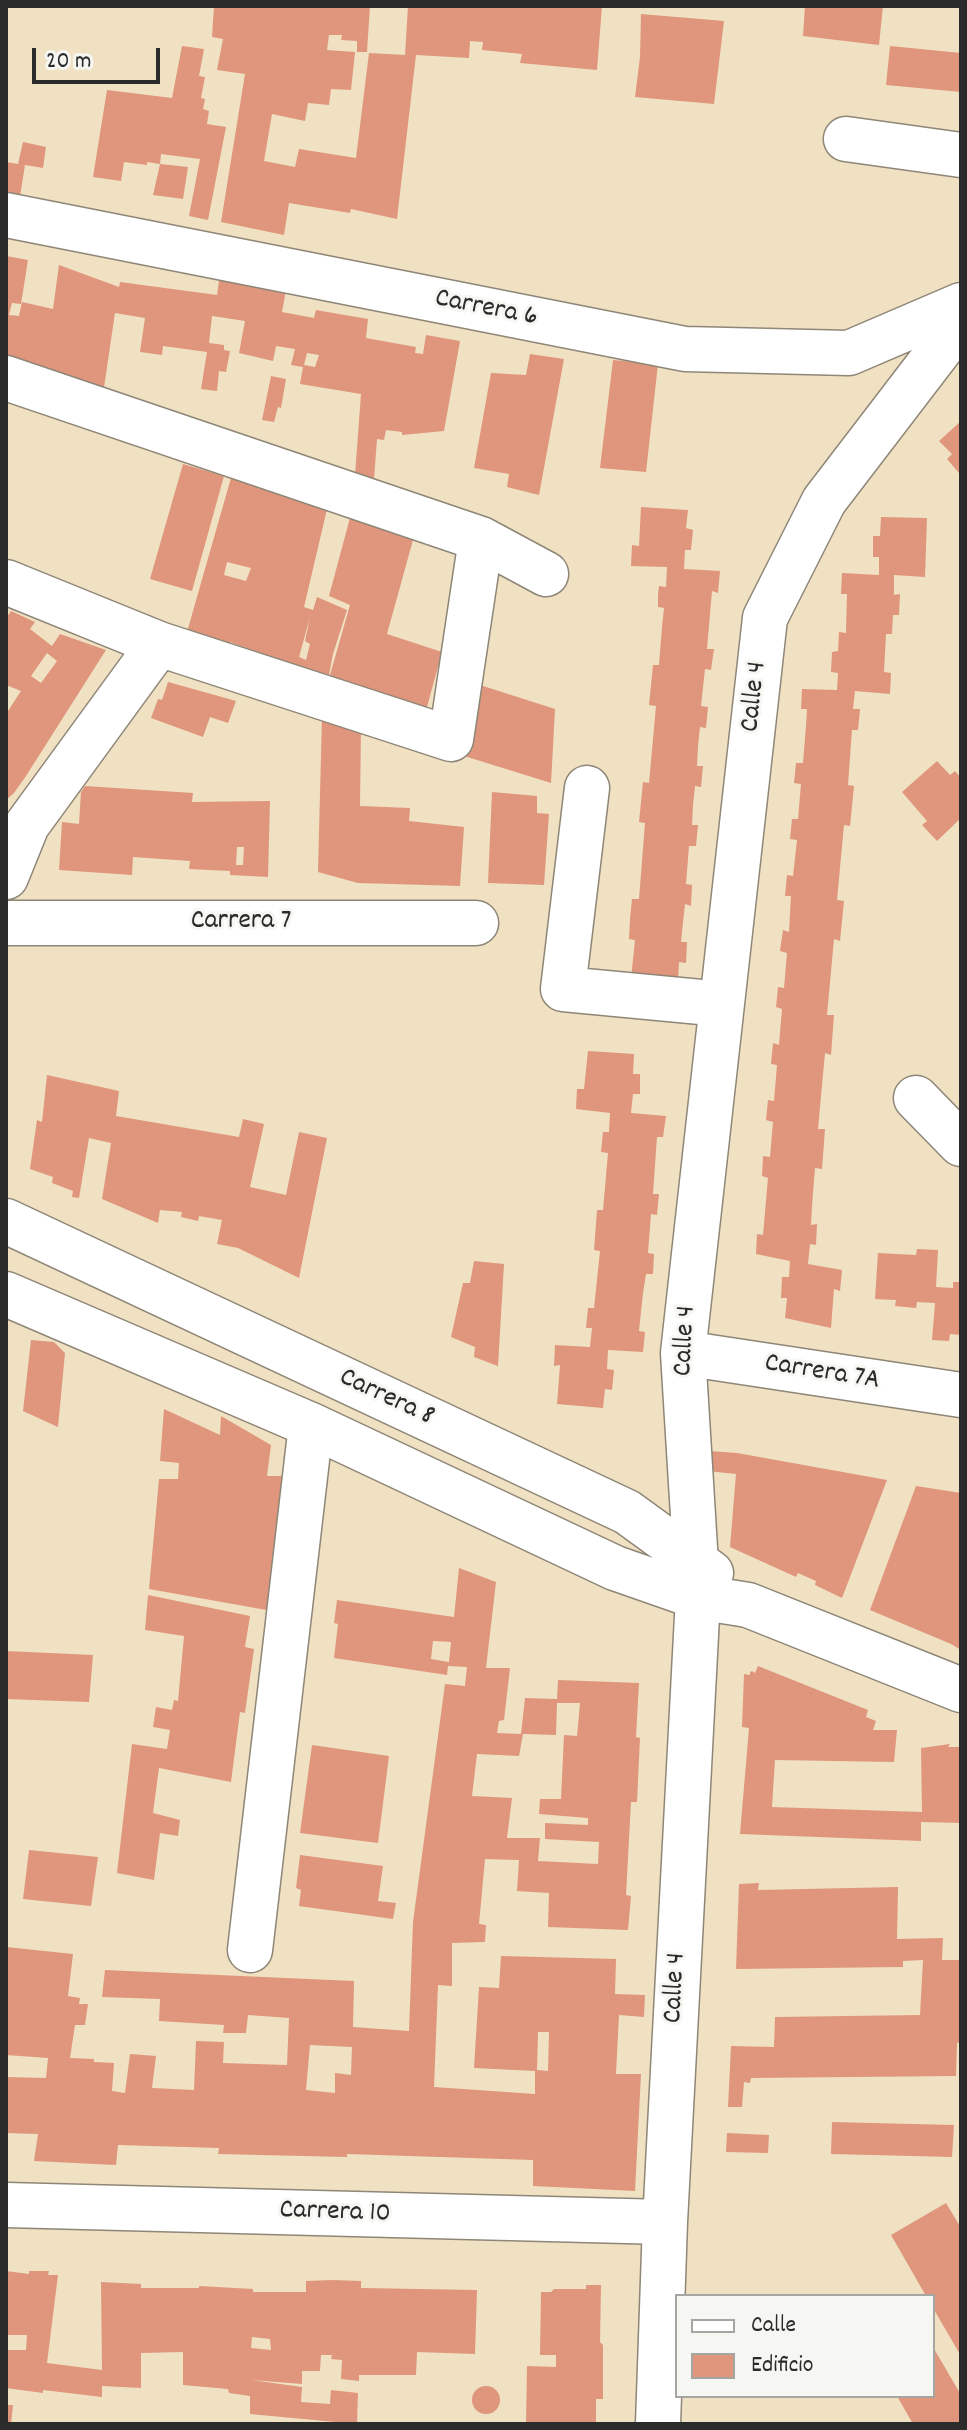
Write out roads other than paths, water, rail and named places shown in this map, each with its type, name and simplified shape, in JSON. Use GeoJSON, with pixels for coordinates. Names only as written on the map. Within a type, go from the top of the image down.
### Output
{"type":"FeatureCollection","features":[{"type":"Feature","properties":{"kind":"street"},"geometry":{"type":"LineString","coordinates":[[846,139],[961,155]]}},
{"type":"Feature","properties":{"kind":"street","name":"Carrera 6"},"geometry":{"type":"LineString","coordinates":[[6,215],[685,349],[849,353],[961,305]]}},
{"type":"Feature","properties":{"kind":"street","name":"Calle 4"},"geometry":{"type":"LineString","coordinates":[[658,2424],[697,1579],[683,1353],[765,618],[824,501],[961,322]]}},
{"type":"Feature","properties":{"kind":"street"},"geometry":{"type":"LineString","coordinates":[[6,378],[481,539],[546,574]]}},
{"type":"Feature","properties":{"kind":"street"},"geometry":{"type":"LineString","coordinates":[[6,582],[159,644],[451,739],[481,539]]}},
{"type":"Feature","properties":{"kind":"street"},"geometry":{"type":"LineString","coordinates":[[6,877],[27,825],[159,644]]}},
{"type":"Feature","properties":{"kind":"street"},"geometry":{"type":"LineString","coordinates":[[587,788],[563,989],[722,1004]]}},
{"type":"Feature","properties":{"kind":"street","name":"Carrera 7"},"geometry":{"type":"LineString","coordinates":[[6,923],[476,923]]}},
{"type":"Feature","properties":{"kind":"street"},"geometry":{"type":"LineString","coordinates":[[916,1098],[961,1144]]}},
{"type":"Feature","properties":{"kind":"street","name":"Carrera 8"},"geometry":{"type":"LineString","coordinates":[[6,1221],[627,1512],[697,1579],[748,1605],[961,1690]]}},
{"type":"Feature","properties":{"kind":"street","name":"Carrera 8"},"geometry":{"type":"LineString","coordinates":[[6,1294],[311,1425],[615,1568],[697,1579]]}},
{"type":"Feature","properties":{"kind":"street","name":"Carrera 7A"},"geometry":{"type":"LineString","coordinates":[[683,1353],[961,1395]]}},
{"type":"Feature","properties":{"kind":"street"},"geometry":{"type":"LineString","coordinates":[[250,1950],[311,1425]]}},
{"type":"Feature","properties":{"kind":"street","name":"Carrera 10"},"geometry":{"type":"LineString","coordinates":[[6,2205],[665,2222]]}}]}
